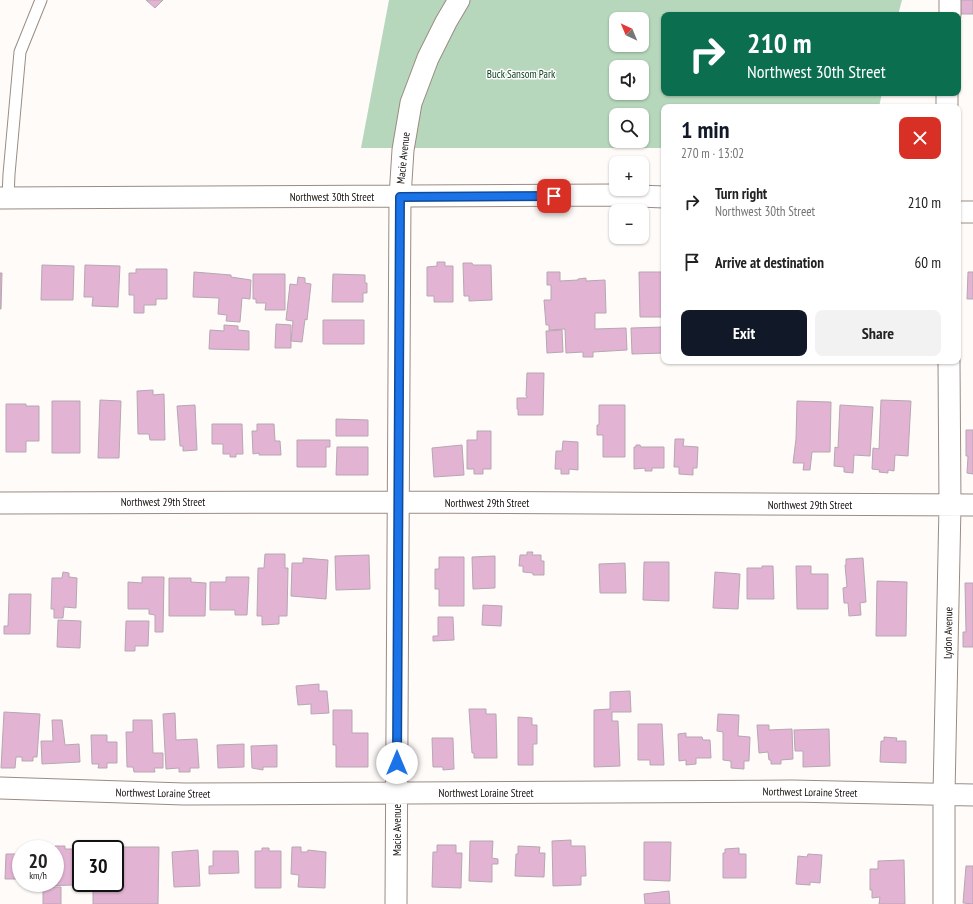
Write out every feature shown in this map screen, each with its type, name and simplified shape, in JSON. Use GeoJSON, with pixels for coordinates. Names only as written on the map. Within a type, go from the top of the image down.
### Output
{"type":"FeatureCollection","features":[{"type":"Feature","properties":{"kind":"street","name":"Macie Avenue"},"geometry":{"type":"LineString","coordinates":[[396,904],[400,197],[403,150],[411,103],[428,58],[459,0]]}},
{"type":"Feature","properties":{"kind":"street"},"geometry":{"type":"LineString","coordinates":[[950,0],[950,12]]}},
{"type":"Feature","properties":{"kind":"street","name":"Northwest 30th Street"},"geometry":{"type":"LineString","coordinates":[[4,198],[616,195],[661,197]]}},
{"type":"Feature","properties":{"kind":"street"},"geometry":{"type":"LineString","coordinates":[[961,212],[973,212]]}},
{"type":"Feature","properties":{"kind":"street","name":"Lydon Avenue"},"geometry":{"type":"LineString","coordinates":[[944,904],[944,794],[950,506],[949,364]]}},
{"type":"Feature","properties":{"kind":"street","name":"Northwest 29th Street"},"geometry":{"type":"LineString","coordinates":[[0,503],[398,502],[973,506]]}},
{"type":"Feature","properties":{"kind":"street","name":"Northwest Loraine Street"},"geometry":{"type":"LineString","coordinates":[[0,788],[184,794],[792,791],[973,795]]}},
{"type":"Feature","properties":{"kind":"lane"},"geometry":{"type":"LineString","coordinates":[[4,198],[20,52],[41,0]]}},
{"type":"Feature","properties":{"kind":"green space","name":"Buck Sansom Park"},"geometry":{"type":"Polygon","coordinates":[[[389,0],[902,0],[899,12],[661,12],[661,96],[881,96],[880,104],[661,104],[661,148],[649,148],[649,108],[609,108],[609,148],[361,148],[389,0]]]}},
{"type":"Feature","properties":{"kind":"building"},"geometry":{"type":"Polygon","coordinates":[[[146,0],[163,0],[155,8],[146,0]]]}},
{"type":"Feature","properties":{"kind":"building"},"geometry":{"type":"Polygon","coordinates":[[[959,0],[973,0],[973,14],[961,14],[961,9],[959,9],[959,0]]]}},
{"type":"Feature","properties":{"kind":"building"},"geometry":{"type":"Polygon","coordinates":[[[437,262],[445,262],[445,266],[453,266],[453,302],[434,302],[434,296],[427,296],[427,267],[437,266],[437,262]]]}},
{"type":"Feature","properties":{"kind":"building"},"geometry":{"type":"Polygon","coordinates":[[[463,263],[472,263],[473,265],[491,265],[492,300],[469,301],[469,296],[464,296],[463,263]]]}},
{"type":"Feature","properties":{"kind":"building"},"geometry":{"type":"Polygon","coordinates":[[[42,265],[74,266],[73,300],[41,300],[42,265]]]}},
{"type":"Feature","properties":{"kind":"building"},"geometry":{"type":"Polygon","coordinates":[[[85,265],[120,266],[118,307],[92,306],[93,297],[84,297],[85,265]]]}},
{"type":"Feature","properties":{"kind":"building"},"geometry":{"type":"Polygon","coordinates":[[[136,269],[167,269],[167,299],[156,299],[156,305],[144,305],[144,313],[134,313],[134,295],[129,295],[129,273],[136,273],[136,269]]]}},
{"type":"Feature","properties":{"kind":"building"},"geometry":{"type":"Polygon","coordinates":[[[194,272],[231,275],[231,277],[251,280],[250,299],[242,298],[240,322],[226,321],[227,315],[218,314],[219,298],[193,297],[194,272]]]}},
{"type":"Feature","properties":{"kind":"building"},"geometry":{"type":"Polygon","coordinates":[[[547,272],[560,272],[560,281],[586,278],[586,281],[605,280],[606,313],[595,313],[595,329],[626,328],[627,350],[593,352],[593,357],[583,357],[583,352],[566,353],[565,329],[549,330],[549,325],[546,325],[544,300],[551,300],[551,285],[547,285],[547,272]]]}},
{"type":"Feature","properties":{"kind":"building"},"geometry":{"type":"Polygon","coordinates":[[[639,272],[661,272],[661,317],[640,317],[639,272]]]}},
{"type":"Feature","properties":{"kind":"building"},"geometry":{"type":"Polygon","coordinates":[[[968,272],[973,272],[973,299],[967,299],[968,272]]]}},
{"type":"Feature","properties":{"kind":"building"},"geometry":{"type":"Polygon","coordinates":[[[0,273],[2,273],[1,309],[0,309],[0,273]]]}},
{"type":"Feature","properties":{"kind":"building"},"geometry":{"type":"Polygon","coordinates":[[[253,274],[285,274],[285,310],[265,310],[266,303],[256,303],[256,299],[253,299],[253,274]]]}},
{"type":"Feature","properties":{"kind":"building"},"geometry":{"type":"Polygon","coordinates":[[[333,274],[365,275],[367,293],[363,293],[363,302],[332,302],[333,274]]]}},
{"type":"Feature","properties":{"kind":"building"},"geometry":{"type":"Polygon","coordinates":[[[298,277],[305,278],[305,283],[311,284],[307,320],[305,319],[302,342],[291,341],[293,321],[286,320],[290,284],[297,285],[298,277]]]}},
{"type":"Feature","properties":{"kind":"building"},"geometry":{"type":"Polygon","coordinates":[[[323,320],[364,320],[364,344],[323,344],[323,320]]]}},
{"type":"Feature","properties":{"kind":"building"},"geometry":{"type":"Polygon","coordinates":[[[276,324],[291,325],[291,348],[275,348],[276,324]]]}},
{"type":"Feature","properties":{"kind":"building"},"geometry":{"type":"Polygon","coordinates":[[[224,325],[238,326],[238,330],[249,331],[249,350],[209,349],[210,330],[224,331],[224,325]]]}},
{"type":"Feature","properties":{"kind":"building"},"geometry":{"type":"Polygon","coordinates":[[[661,327],[661,353],[632,354],[631,328],[661,327]]]}},
{"type":"Feature","properties":{"kind":"building"},"geometry":{"type":"Polygon","coordinates":[[[562,330],[563,352],[547,353],[546,331],[562,330]]]}},
{"type":"Feature","properties":{"kind":"building"},"geometry":{"type":"Polygon","coordinates":[[[527,373],[544,373],[543,415],[518,415],[517,398],[527,398],[527,373]]]}},
{"type":"Feature","properties":{"kind":"building"},"geometry":{"type":"Polygon","coordinates":[[[153,390],[153,395],[164,394],[165,440],[150,440],[149,434],[138,434],[137,391],[153,390]]]}},
{"type":"Feature","properties":{"kind":"building"},"geometry":{"type":"Polygon","coordinates":[[[100,400],[121,401],[119,458],[98,458],[100,400]]]}},
{"type":"Feature","properties":{"kind":"building"},"geometry":{"type":"Polygon","coordinates":[[[881,400],[911,401],[908,456],[895,455],[894,471],[888,470],[888,473],[879,472],[880,470],[872,469],[873,448],[879,449],[881,400]]]}},
{"type":"Feature","properties":{"kind":"building"},"geometry":{"type":"Polygon","coordinates":[[[52,401],[80,401],[80,453],[52,453],[52,401]]]}},
{"type":"Feature","properties":{"kind":"building"},"geometry":{"type":"Polygon","coordinates":[[[797,401],[831,402],[830,452],[812,452],[810,470],[803,470],[804,463],[793,463],[796,439],[797,401]]]}},
{"type":"Feature","properties":{"kind":"building"},"geometry":{"type":"Polygon","coordinates":[[[6,404],[26,404],[26,406],[39,406],[39,441],[26,441],[26,452],[6,452],[6,404]]]}},
{"type":"Feature","properties":{"kind":"building"},"geometry":{"type":"Polygon","coordinates":[[[195,405],[197,450],[183,451],[183,446],[180,446],[177,406],[195,405]]]}},
{"type":"Feature","properties":{"kind":"building"},"geometry":{"type":"Polygon","coordinates":[[[599,405],[625,405],[625,457],[603,457],[603,435],[597,435],[597,425],[599,425],[599,405]]]}},
{"type":"Feature","properties":{"kind":"building"},"geometry":{"type":"Polygon","coordinates":[[[840,405],[873,407],[870,456],[854,455],[853,473],[844,472],[844,467],[834,466],[835,447],[838,448],[840,405]]]}},
{"type":"Feature","properties":{"kind":"building"},"geometry":{"type":"Polygon","coordinates":[[[336,419],[368,420],[368,436],[336,436],[336,419]]]}},
{"type":"Feature","properties":{"kind":"building"},"geometry":{"type":"Polygon","coordinates":[[[212,424],[242,424],[243,454],[236,454],[236,457],[230,457],[230,454],[223,454],[223,444],[212,444],[212,424]]]}},
{"type":"Feature","properties":{"kind":"building"},"geometry":{"type":"Polygon","coordinates":[[[257,424],[274,424],[275,441],[280,441],[281,455],[259,455],[259,453],[253,454],[252,431],[257,431],[257,424]]]}},
{"type":"Feature","properties":{"kind":"building"},"geometry":{"type":"Polygon","coordinates":[[[966,430],[973,430],[973,474],[967,473],[968,456],[966,456],[966,430]]]}},
{"type":"Feature","properties":{"kind":"building"},"geometry":{"type":"Polygon","coordinates":[[[477,431],[491,431],[491,469],[483,469],[483,474],[474,474],[474,469],[467,469],[467,440],[477,440],[477,431]]]}},
{"type":"Feature","properties":{"kind":"building"},"geometry":{"type":"Polygon","coordinates":[[[675,439],[684,439],[683,446],[698,447],[697,468],[693,468],[693,475],[679,474],[679,467],[674,467],[675,439]]]}},
{"type":"Feature","properties":{"kind":"building"},"geometry":{"type":"Polygon","coordinates":[[[297,440],[330,440],[330,447],[326,447],[326,467],[297,467],[297,440]]]}},
{"type":"Feature","properties":{"kind":"building"},"geometry":{"type":"Polygon","coordinates":[[[563,441],[578,442],[578,470],[569,469],[569,474],[561,474],[561,469],[555,469],[556,451],[562,451],[563,441]]]}},
{"type":"Feature","properties":{"kind":"building"},"geometry":{"type":"Polygon","coordinates":[[[462,445],[464,475],[434,477],[432,448],[462,445]]]}},
{"type":"Feature","properties":{"kind":"building"},"geometry":{"type":"Polygon","coordinates":[[[636,445],[640,445],[641,447],[664,447],[664,468],[652,468],[652,471],[645,471],[645,468],[634,469],[634,447],[636,447],[636,445]]]}},
{"type":"Feature","properties":{"kind":"building"},"geometry":{"type":"Polygon","coordinates":[[[337,447],[368,447],[368,475],[336,475],[337,447]]]}},
{"type":"Feature","properties":{"kind":"building"},"geometry":{"type":"Polygon","coordinates":[[[527,552],[533,552],[532,555],[541,555],[541,561],[544,561],[544,575],[533,575],[533,573],[523,572],[523,566],[519,566],[520,555],[527,555],[527,552]]]}},
{"type":"Feature","properties":{"kind":"building"},"geometry":{"type":"Polygon","coordinates":[[[265,554],[285,554],[285,568],[288,568],[287,616],[279,616],[279,624],[262,625],[262,616],[257,616],[258,568],[264,568],[265,554]]]}},
{"type":"Feature","properties":{"kind":"building"},"geometry":{"type":"Polygon","coordinates":[[[369,555],[370,589],[336,590],[335,556],[369,555]]]}},
{"type":"Feature","properties":{"kind":"building"},"geometry":{"type":"Polygon","coordinates":[[[495,556],[495,588],[473,589],[472,557],[495,556]]]}},
{"type":"Feature","properties":{"kind":"building"},"geometry":{"type":"Polygon","coordinates":[[[439,557],[464,557],[464,606],[439,606],[439,589],[435,589],[435,569],[439,569],[439,557]]]}},
{"type":"Feature","properties":{"kind":"building"},"geometry":{"type":"Polygon","coordinates":[[[303,558],[328,560],[326,599],[291,596],[292,563],[303,563],[303,558]]]}},
{"type":"Feature","properties":{"kind":"building"},"geometry":{"type":"Polygon","coordinates":[[[863,558],[866,602],[860,603],[861,615],[849,616],[848,603],[844,603],[843,588],[847,587],[845,565],[846,559],[863,558]]]}},
{"type":"Feature","properties":{"kind":"building"},"geometry":{"type":"Polygon","coordinates":[[[644,562],[669,562],[669,601],[643,600],[644,562]]]}},
{"type":"Feature","properties":{"kind":"building"},"geometry":{"type":"Polygon","coordinates":[[[625,563],[626,593],[600,593],[599,564],[625,563]]]}},
{"type":"Feature","properties":{"kind":"building"},"geometry":{"type":"Polygon","coordinates":[[[762,566],[773,566],[774,599],[747,599],[747,568],[762,568],[762,566]]]}},
{"type":"Feature","properties":{"kind":"building"},"geometry":{"type":"Polygon","coordinates":[[[796,566],[811,566],[811,574],[828,574],[828,609],[797,609],[796,566]]]}},
{"type":"Feature","properties":{"kind":"building"},"geometry":{"type":"Polygon","coordinates":[[[63,572],[69,573],[69,577],[77,578],[76,608],[64,607],[63,618],[54,618],[54,609],[51,609],[52,578],[62,578],[63,572]]]}},
{"type":"Feature","properties":{"kind":"building"},"geometry":{"type":"Polygon","coordinates":[[[715,572],[740,574],[738,609],[713,608],[715,572]]]}},
{"type":"Feature","properties":{"kind":"building"},"geometry":{"type":"Polygon","coordinates":[[[142,577],[164,577],[163,632],[155,632],[155,615],[149,614],[149,609],[128,609],[128,582],[142,583],[142,577]]]}},
{"type":"Feature","properties":{"kind":"building"},"geometry":{"type":"Polygon","coordinates":[[[226,577],[249,577],[247,615],[235,615],[235,610],[210,610],[210,582],[226,582],[226,577]]]}},
{"type":"Feature","properties":{"kind":"building"},"geometry":{"type":"Polygon","coordinates":[[[169,578],[191,578],[191,582],[206,583],[205,616],[169,616],[169,578]]]}},
{"type":"Feature","properties":{"kind":"building"},"geometry":{"type":"Polygon","coordinates":[[[877,581],[907,582],[906,636],[876,636],[877,581]]]}},
{"type":"Feature","properties":{"kind":"building"},"geometry":{"type":"Polygon","coordinates":[[[965,583],[973,583],[973,647],[963,647],[963,632],[966,632],[965,583]]]}},
{"type":"Feature","properties":{"kind":"building"},"geometry":{"type":"Polygon","coordinates":[[[9,594],[31,594],[30,634],[4,634],[4,626],[8,626],[9,594]]]}},
{"type":"Feature","properties":{"kind":"building"},"geometry":{"type":"Polygon","coordinates":[[[483,605],[502,606],[501,626],[482,625],[483,605]]]}},
{"type":"Feature","properties":{"kind":"building"},"geometry":{"type":"Polygon","coordinates":[[[438,617],[453,617],[454,640],[433,641],[433,636],[438,636],[438,617]]]}},
{"type":"Feature","properties":{"kind":"building"},"geometry":{"type":"Polygon","coordinates":[[[58,620],[81,621],[80,648],[57,647],[58,620]]]}},
{"type":"Feature","properties":{"kind":"building"},"geometry":{"type":"Polygon","coordinates":[[[126,621],[149,621],[148,646],[135,646],[135,651],[125,651],[126,621]]]}},
{"type":"Feature","properties":{"kind":"building"},"geometry":{"type":"Polygon","coordinates":[[[319,684],[319,691],[327,691],[329,713],[311,714],[311,704],[298,705],[296,686],[319,684]]]}},
{"type":"Feature","properties":{"kind":"building"},"geometry":{"type":"Polygon","coordinates":[[[630,691],[631,712],[612,712],[612,721],[618,721],[620,766],[594,767],[594,710],[610,709],[610,692],[630,691]]]}},
{"type":"Feature","properties":{"kind":"building"},"geometry":{"type":"Polygon","coordinates":[[[469,709],[486,709],[486,714],[496,714],[497,758],[474,758],[474,753],[472,753],[469,709]]]}},
{"type":"Feature","properties":{"kind":"building"},"geometry":{"type":"Polygon","coordinates":[[[333,710],[352,710],[352,733],[368,733],[368,767],[336,767],[336,745],[333,745],[333,710]]]}},
{"type":"Feature","properties":{"kind":"building"},"geometry":{"type":"Polygon","coordinates":[[[4,712],[40,714],[37,757],[33,757],[33,761],[22,761],[22,757],[16,757],[15,768],[1,768],[4,712]]]}},
{"type":"Feature","properties":{"kind":"building"},"geometry":{"type":"Polygon","coordinates":[[[175,713],[176,740],[197,739],[199,768],[190,768],[190,772],[179,772],[179,768],[166,769],[163,714],[175,713]]]}},
{"type":"Feature","properties":{"kind":"building"},"geometry":{"type":"Polygon","coordinates":[[[718,714],[739,715],[738,736],[750,737],[749,761],[744,761],[744,769],[731,768],[731,761],[723,760],[723,732],[717,731],[718,714]]]}},
{"type":"Feature","properties":{"kind":"building"},"geometry":{"type":"Polygon","coordinates":[[[518,717],[532,718],[532,725],[537,725],[537,744],[533,744],[533,765],[518,765],[518,717]]]}},
{"type":"Feature","properties":{"kind":"building"},"geometry":{"type":"Polygon","coordinates":[[[52,720],[62,720],[65,745],[79,744],[80,762],[42,764],[41,741],[53,741],[52,720]]]}},
{"type":"Feature","properties":{"kind":"building"},"geometry":{"type":"Polygon","coordinates":[[[133,720],[152,720],[153,753],[163,753],[163,768],[154,768],[155,772],[134,772],[133,767],[127,767],[126,732],[133,732],[133,720]]]}},
{"type":"Feature","properties":{"kind":"building"},"geometry":{"type":"Polygon","coordinates":[[[638,724],[662,724],[664,765],[650,765],[650,760],[638,760],[638,724]]]}},
{"type":"Feature","properties":{"kind":"building"},"geometry":{"type":"Polygon","coordinates":[[[757,725],[769,725],[769,730],[792,729],[793,759],[781,760],[781,764],[771,764],[768,752],[759,753],[757,725]]]}},
{"type":"Feature","properties":{"kind":"building"},"geometry":{"type":"Polygon","coordinates":[[[829,729],[830,766],[803,767],[803,751],[795,751],[794,730],[829,729]]]}},
{"type":"Feature","properties":{"kind":"building"},"geometry":{"type":"Polygon","coordinates":[[[686,733],[686,737],[702,737],[703,740],[710,740],[711,758],[696,758],[696,764],[686,765],[686,760],[679,761],[678,734],[686,733]]]}},
{"type":"Feature","properties":{"kind":"building"},"geometry":{"type":"Polygon","coordinates":[[[91,735],[107,735],[107,742],[117,742],[117,763],[107,763],[107,768],[98,768],[99,764],[92,764],[91,735]]]}},
{"type":"Feature","properties":{"kind":"building"},"geometry":{"type":"Polygon","coordinates":[[[884,737],[897,738],[896,741],[906,741],[906,763],[880,762],[881,741],[884,741],[884,737]]]}},
{"type":"Feature","properties":{"kind":"building"},"geometry":{"type":"Polygon","coordinates":[[[432,738],[453,738],[454,769],[443,770],[443,767],[433,767],[432,738]]]}},
{"type":"Feature","properties":{"kind":"building"},"geometry":{"type":"Polygon","coordinates":[[[244,744],[244,767],[218,768],[217,745],[244,744]]]}},
{"type":"Feature","properties":{"kind":"building"},"geometry":{"type":"Polygon","coordinates":[[[277,745],[277,767],[263,767],[263,770],[252,768],[251,746],[277,745]]]}},
{"type":"Feature","properties":{"kind":"building"},"geometry":{"type":"Polygon","coordinates":[[[571,840],[571,846],[585,846],[586,876],[581,876],[581,885],[553,886],[552,841],[571,840]]]}},
{"type":"Feature","properties":{"kind":"building"},"geometry":{"type":"Polygon","coordinates":[[[470,841],[493,841],[492,858],[498,859],[498,864],[492,864],[492,882],[469,881],[470,841]]]}},
{"type":"Feature","properties":{"kind":"building"},"geometry":{"type":"Polygon","coordinates":[[[644,842],[671,842],[670,881],[644,880],[644,842]]]}},
{"type":"Feature","properties":{"kind":"building"},"geometry":{"type":"Polygon","coordinates":[[[437,845],[456,845],[456,853],[462,853],[461,888],[432,887],[433,852],[437,852],[437,845]]]}},
{"type":"Feature","properties":{"kind":"building"},"geometry":{"type":"Polygon","coordinates":[[[64,846],[65,849],[72,849],[72,885],[64,885],[64,846]]]}},
{"type":"Feature","properties":{"kind":"building"},"geometry":{"type":"Polygon","coordinates":[[[518,846],[540,847],[539,853],[545,853],[544,877],[515,876],[518,846]]]}},
{"type":"Feature","properties":{"kind":"building"},"geometry":{"type":"Polygon","coordinates":[[[124,847],[159,847],[158,904],[93,904],[93,892],[124,892],[124,847]]]}},
{"type":"Feature","properties":{"kind":"building"},"geometry":{"type":"Polygon","coordinates":[[[292,847],[301,847],[301,852],[307,852],[308,850],[326,852],[325,888],[298,887],[299,875],[291,874],[292,847]]]}},
{"type":"Feature","properties":{"kind":"building"},"geometry":{"type":"Polygon","coordinates":[[[262,848],[269,848],[269,851],[281,851],[281,888],[255,888],[255,851],[262,851],[262,848]]]}},
{"type":"Feature","properties":{"kind":"building"},"geometry":{"type":"Polygon","coordinates":[[[739,848],[739,854],[746,854],[746,878],[723,878],[723,853],[725,853],[725,849],[739,848]]]}},
{"type":"Feature","properties":{"kind":"building"},"geometry":{"type":"Polygon","coordinates":[[[198,850],[200,886],[174,887],[172,852],[198,850]]]}},
{"type":"Feature","properties":{"kind":"building"},"geometry":{"type":"Polygon","coordinates":[[[213,851],[238,851],[239,873],[209,874],[209,866],[213,866],[213,851]]]}},
{"type":"Feature","properties":{"kind":"building"},"geometry":{"type":"Polygon","coordinates":[[[6,854],[12,854],[12,879],[5,879],[6,854]]]}},
{"type":"Feature","properties":{"kind":"building"},"geometry":{"type":"Polygon","coordinates":[[[808,854],[822,855],[820,883],[810,882],[810,885],[796,884],[798,856],[807,857],[808,854]]]}},
{"type":"Feature","properties":{"kind":"building"},"geometry":{"type":"Polygon","coordinates":[[[904,860],[905,904],[879,904],[880,897],[872,898],[872,890],[870,890],[870,869],[878,869],[878,861],[904,860]]]}},
{"type":"Feature","properties":{"kind":"building"},"geometry":{"type":"Polygon","coordinates":[[[966,866],[973,866],[973,904],[963,903],[966,866]]]}},
{"type":"Feature","properties":{"kind":"building"},"geometry":{"type":"Polygon","coordinates":[[[669,891],[670,904],[645,904],[644,894],[669,891]]]}},
{"type":"Feature","properties":{"kind":"building"},"geometry":{"type":"Polygon","coordinates":[[[43,892],[61,892],[61,904],[43,904],[43,892]]]}},
{"type":"Feature","properties":{"kind":"route"},"geometry":{"type":"LineString","coordinates":[[397,763],[400,197],[554,196]]}}]}
